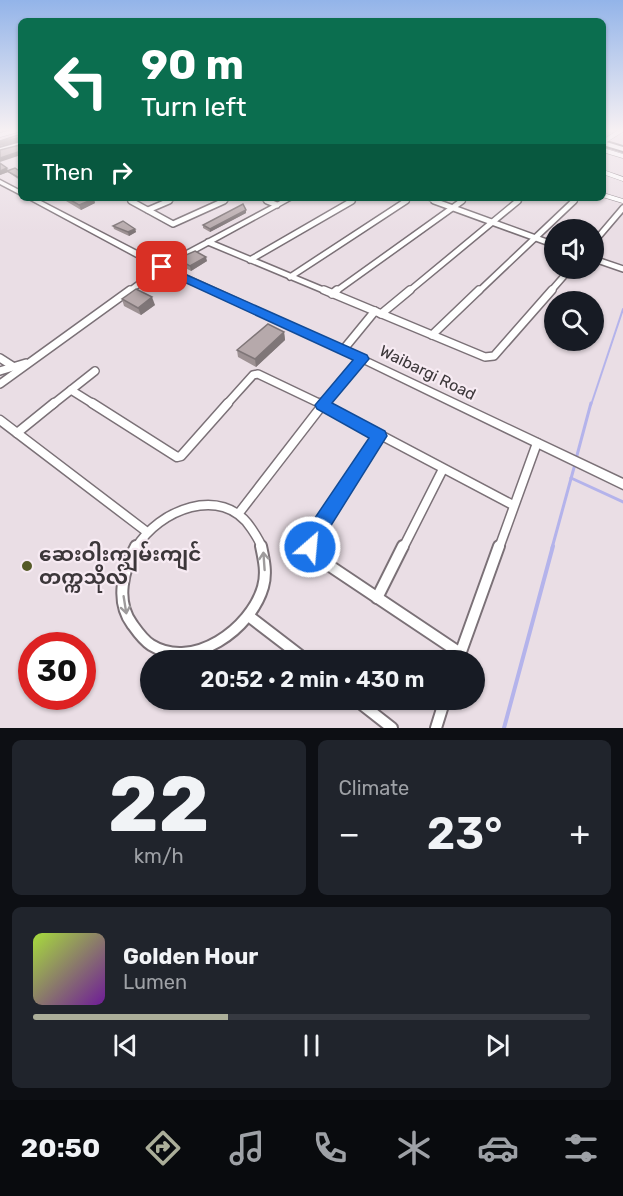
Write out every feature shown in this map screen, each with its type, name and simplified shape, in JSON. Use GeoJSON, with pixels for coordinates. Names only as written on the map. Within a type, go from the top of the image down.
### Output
{"type":"FeatureCollection","features":[{"type":"Feature","properties":{"kind":"street"},"geometry":{"type":"LineString","coordinates":[[616,177],[623,171]]}},
{"type":"Feature","properties":{"kind":"street"},"geometry":{"type":"LineString","coordinates":[[606,173],[623,179]]}},
{"type":"Feature","properties":{"kind":"street"},"geometry":{"type":"LineString","coordinates":[[0,182],[18,191]]}},
{"type":"Feature","properties":{"kind":"street"},"geometry":{"type":"LineString","coordinates":[[606,196],[623,201]]}},
{"type":"Feature","properties":{"kind":"street","name":"Waibargi Road"},"geometry":{"type":"LineString","coordinates":[[36,201],[162,267],[343,350],[620,483]]}},
{"type":"Feature","properties":{"kind":"street"},"geometry":{"type":"LineString","coordinates":[[132,201],[173,224],[223,201]]}},
{"type":"Feature","properties":{"kind":"street"},"geometry":{"type":"LineString","coordinates":[[148,210],[168,201]]}},
{"type":"Feature","properties":{"kind":"street"},"geometry":{"type":"LineString","coordinates":[[268,201],[277,205]]}},
{"type":"Feature","properties":{"kind":"street"},"geometry":{"type":"LineString","coordinates":[[0,384],[162,267],[285,201]]}},
{"type":"Feature","properties":{"kind":"street"},"geometry":{"type":"LineString","coordinates":[[250,260],[351,201]]}},
{"type":"Feature","properties":{"kind":"street"},"geometry":{"type":"LineString","coordinates":[[290,277],[405,201]]}},
{"type":"Feature","properties":{"kind":"street"},"geometry":{"type":"LineString","coordinates":[[435,201],[544,241]]}},
{"type":"Feature","properties":{"kind":"street"},"geometry":{"type":"LineString","coordinates":[[332,294],[462,201]]}},
{"type":"Feature","properties":{"kind":"street"},"geometry":{"type":"LineString","coordinates":[[343,350],[378,312],[517,201]]}},
{"type":"Feature","properties":{"kind":"street"},"geometry":{"type":"LineString","coordinates":[[432,335],[574,201]]}},
{"type":"Feature","properties":{"kind":"street"},"geometry":{"type":"LineString","coordinates":[[604,230],[623,208]]}},
{"type":"Feature","properties":{"kind":"street"},"geometry":{"type":"LineString","coordinates":[[208,242],[489,358],[494,356],[561,279]]}},
{"type":"Feature","properties":{"kind":"street"},"geometry":{"type":"LineString","coordinates":[[604,262],[623,269]]}},
{"type":"Feature","properties":{"kind":"street"},"geometry":{"type":"LineString","coordinates":[[0,358],[14,367]]}},
{"type":"Feature","properties":{"kind":"street"},"geometry":{"type":"LineString","coordinates":[[239,513],[322,405],[362,359]]}},
{"type":"Feature","properties":{"kind":"street"},"geometry":{"type":"LineString","coordinates":[[0,371],[31,362]]}},
{"type":"Feature","properties":{"kind":"street"},"geometry":{"type":"LineString","coordinates":[[17,433],[95,371]]}},
{"type":"Feature","properties":{"kind":"street"},"geometry":{"type":"LineString","coordinates":[[71,390],[177,457],[181,456],[253,375],[258,374],[513,505]]}},
{"type":"Feature","properties":{"kind":"street"},"geometry":{"type":"LineString","coordinates":[[0,420],[147,532]]}},
{"type":"Feature","properties":{"kind":"street"},"geometry":{"type":"LineString","coordinates":[[380,436],[311,540],[310,547],[315,556],[449,650]]}},
{"type":"Feature","properties":{"kind":"street"},"geometry":{"type":"LineString","coordinates":[[461,650],[537,443]]}},
{"type":"Feature","properties":{"kind":"street"},"geometry":{"type":"LineString","coordinates":[[377,598],[443,469]]}},
{"type":"Feature","properties":{"kind":"street"},"geometry":{"type":"LineString","coordinates":[[195,506],[220,506],[239,513],[258,534],[266,559],[264,588],[250,617],[226,640],[196,652],[166,652],[146,641],[125,614],[122,585],[130,556],[147,532],[169,515],[195,506]]}},
{"type":"Feature","properties":{"kind":"street"},"geometry":{"type":"LineString","coordinates":[[250,617],[293,650]]}},
{"type":"Feature","properties":{"kind":"street"},"geometry":{"type":"LineString","coordinates":[[369,710],[392,728]]}},
{"type":"Feature","properties":{"kind":"street"},"geometry":{"type":"LineString","coordinates":[[435,728],[441,710]]}},
{"type":"Feature","properties":{"kind":"building"},"geometry":{"type":"Polygon","coordinates":[[[0,164],[7,168],[0,171],[0,164]]]}},
{"type":"Feature","properties":{"kind":"building"},"geometry":{"type":"Polygon","coordinates":[[[15,168],[18,170],[18,177],[7,171],[15,168]]]}},
{"type":"Feature","properties":{"kind":"building"},"geometry":{"type":"Polygon","coordinates":[[[72,201],[89,201],[79,205],[72,201]]]}},
{"type":"Feature","properties":{"kind":"building"},"geometry":{"type":"Polygon","coordinates":[[[243,204],[246,210],[210,229],[203,225],[243,204]]]}},
{"type":"Feature","properties":{"kind":"building"},"geometry":{"type":"Polygon","coordinates":[[[123,221],[135,229],[128,232],[113,226],[123,221]]]}},
{"type":"Feature","properties":{"kind":"building"},"geometry":{"type":"Polygon","coordinates":[[[161,245],[175,250],[164,256],[152,250],[161,245]]]}},
{"type":"Feature","properties":{"kind":"building"},"geometry":{"type":"Polygon","coordinates":[[[195,251],[206,257],[190,266],[177,259],[195,251]]]}},
{"type":"Feature","properties":{"kind":"building"},"geometry":{"type":"Polygon","coordinates":[[[136,289],[152,297],[138,308],[122,299],[136,289]]]}},
{"type":"Feature","properties":{"kind":"building"},"geometry":{"type":"Polygon","coordinates":[[[268,324],[284,332],[255,359],[237,350],[268,324]]]}},
{"type":"Feature","properties":{"kind":"waterway"},"geometry":{"type":"LineString","coordinates":[[591,405],[623,309]]}},
{"type":"Feature","properties":{"kind":"waterway"},"geometry":{"type":"LineString","coordinates":[[576,459],[591,403]]}},
{"type":"Feature","properties":{"kind":"waterway"},"geometry":{"type":"LineString","coordinates":[[571,478],[575,464]]}},
{"type":"Feature","properties":{"kind":"waterway"},"geometry":{"type":"LineString","coordinates":[[552,548],[571,478]]}},
{"type":"Feature","properties":{"kind":"waterway"},"geometry":{"type":"LineString","coordinates":[[571,478],[623,502]]}},
{"type":"Feature","properties":{"kind":"waterway"},"geometry":{"type":"LineString","coordinates":[[504,728],[553,546]]}},
{"type":"Feature","properties":{"kind":"place","name":"ဆေးဝါးကျွမ်းကျင် တက္ကသိုလ်"},"geometry":{"type":"Point","coordinates":[27,566]}},
{"type":"Feature","properties":{"kind":"route"},"geometry":{"type":"LineString","coordinates":[[162,267],[362,359],[322,405],[380,436],[311,540],[310,547]]}}]}
